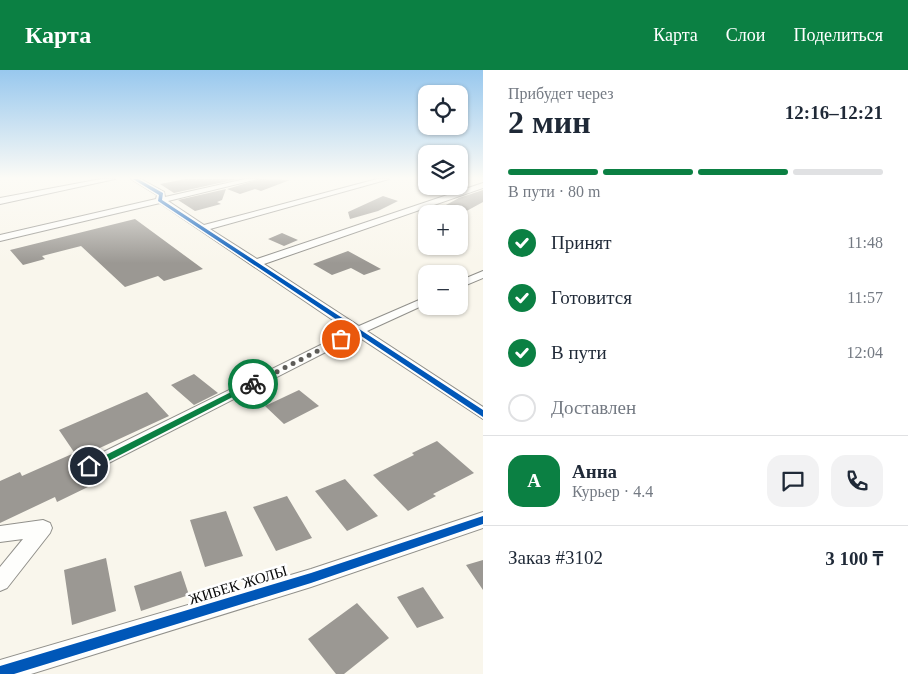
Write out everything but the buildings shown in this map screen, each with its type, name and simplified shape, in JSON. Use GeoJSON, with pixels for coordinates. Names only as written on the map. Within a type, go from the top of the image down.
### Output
{"type":"FeatureCollection","features":[{"type":"Feature","properties":{"kind":"street"},"geometry":{"type":"LineString","coordinates":[[0,238],[130,207]]}},
{"type":"Feature","properties":{"kind":"street"},"geometry":{"type":"LineString","coordinates":[[171,207],[483,414]]}},
{"type":"Feature","properties":{"kind":"street"},"geometry":{"type":"LineString","coordinates":[[203,228],[280,207]]}},
{"type":"Feature","properties":{"kind":"street"},"geometry":{"type":"LineString","coordinates":[[256,263],[418,207]]}},
{"type":"Feature","properties":{"kind":"street"},"geometry":{"type":"LineString","coordinates":[[468,281],[483,274]]}},
{"type":"Feature","properties":{"kind":"street"},"geometry":{"type":"LineString","coordinates":[[89,466],[358,331],[418,304]]}},
{"type":"Feature","properties":{"kind":"street","name":"ЖИБЕК ЖОЛЫ"},"geometry":{"type":"LineString","coordinates":[[0,672],[311,578],[483,520]]}},
{"type":"Feature","properties":{"kind":"street"},"geometry":{"type":"LineString","coordinates":[[0,534],[44,528],[0,582]]}},
{"type":"Feature","properties":{"kind":"cycle path"},"geometry":{"type":"LineString","coordinates":[[171,207],[483,414]]}},
{"type":"Feature","properties":{"kind":"cycle path"},"geometry":{"type":"LineString","coordinates":[[0,672],[311,578],[483,520]]}},
{"type":"Feature","properties":{"kind":"way so far"},"geometry":{"type":"LineString","coordinates":[[253,384],[341,339]]}},
{"type":"Feature","properties":{"kind":"route"},"geometry":{"type":"LineString","coordinates":[[89,466],[253,384]]}}]}
